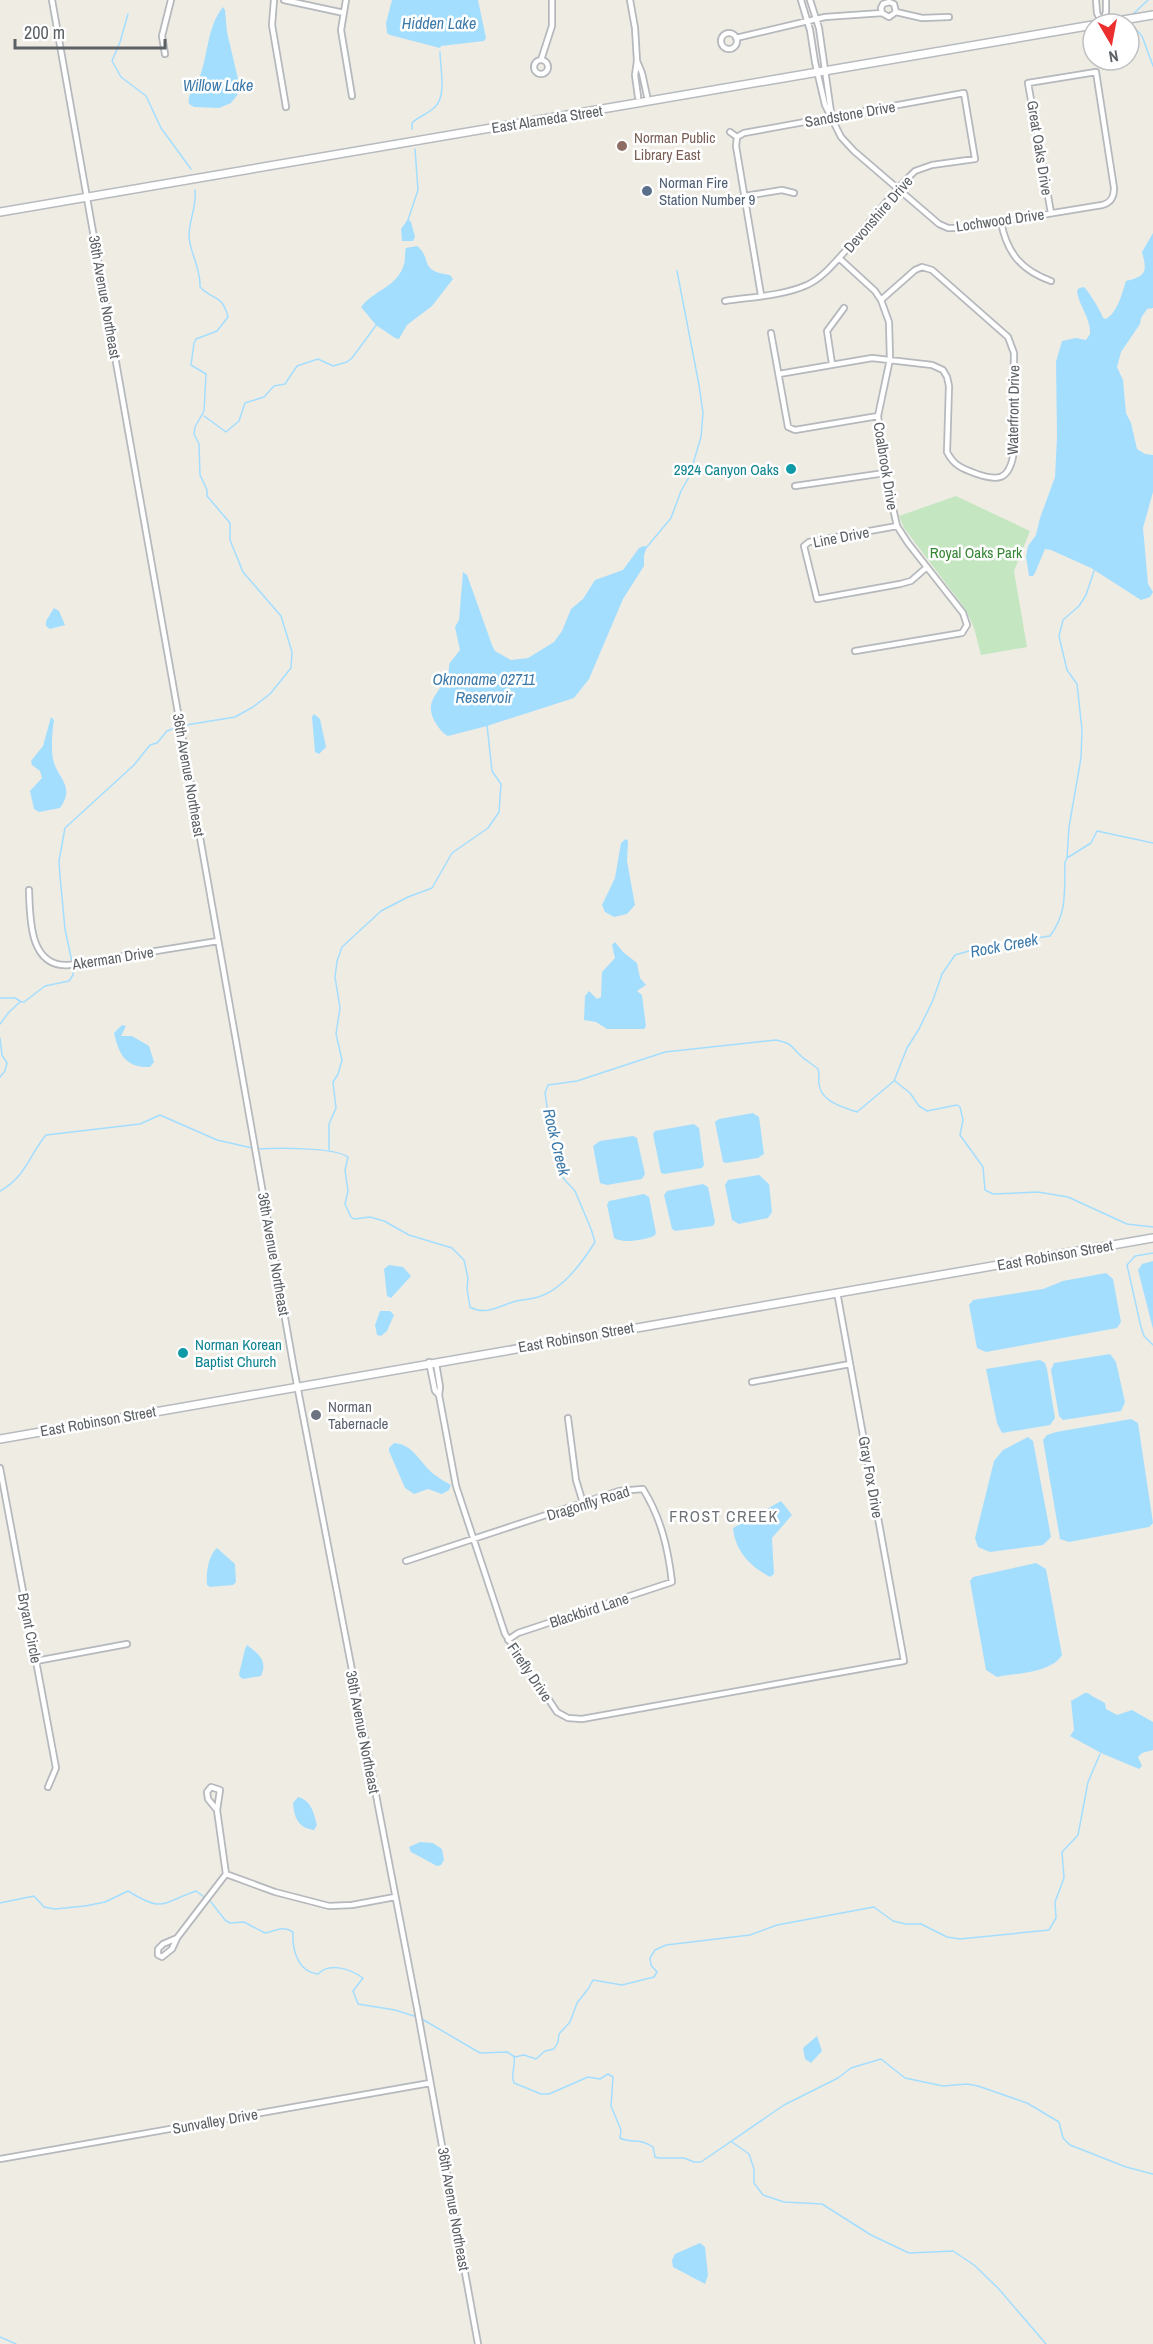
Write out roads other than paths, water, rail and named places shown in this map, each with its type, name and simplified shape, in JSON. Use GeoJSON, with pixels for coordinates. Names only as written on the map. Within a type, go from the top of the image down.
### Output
{"type":"FeatureCollection","features":[{"type":"Feature","properties":{"kind":"street","name":"36th Avenue Northeast"},"geometry":{"type":"LineString","coordinates":[[52,0],[298,1386],[417,2008],[478,2344]]}},
{"type":"Feature","properties":{"kind":"street"},"geometry":{"type":"LineString","coordinates":[[165,54],[162,36],[171,0]]}},
{"type":"Feature","properties":{"kind":"street"},"geometry":{"type":"LineString","coordinates":[[274,0],[272,25],[286,107]]}},
{"type":"Feature","properties":{"kind":"street"},"geometry":{"type":"LineString","coordinates":[[284,0],[344,13]]}},
{"type":"Feature","properties":{"kind":"street"},"geometry":{"type":"LineString","coordinates":[[346,0],[342,41],[352,96]]}},
{"type":"Feature","properties":{"kind":"street"},"geometry":{"type":"LineString","coordinates":[[541,60],[552,26],[552,0]]}},
{"type":"Feature","properties":{"kind":"street"},"geometry":{"type":"LineString","coordinates":[[630,0],[635,28],[635,75],[638,98]]}},
{"type":"Feature","properties":{"kind":"street","name":"Lochwood Drive"},"geometry":{"type":"LineString","coordinates":[[801,0],[808,21],[825,105],[845,142],[927,214],[948,228],[962,228],[1106,204],[1113,198],[1114,188],[1096,72],[1028,83]]}},
{"type":"Feature","properties":{"kind":"street","name":"Lochwood Drive"},"geometry":{"type":"LineString","coordinates":[[810,0],[817,19],[831,117]]}},
{"type":"Feature","properties":{"kind":"street"},"geometry":{"type":"LineString","coordinates":[[882,14],[882,6],[889,2],[894,4],[896,12]]}},
{"type":"Feature","properties":{"kind":"street"},"geometry":{"type":"LineString","coordinates":[[736,38],[817,19],[851,14],[882,14],[889,17],[896,12],[922,18],[949,17]]}},
{"type":"Feature","properties":{"kind":"street","name":"East Alameda Street"},"geometry":{"type":"LineString","coordinates":[[0,212],[826,73],[1081,27]]}},
{"type":"Feature","properties":{"kind":"street"},"geometry":{"type":"LineString","coordinates":[[636,61],[642,74],[647,96]]}},
{"type":"Feature","properties":{"kind":"street","name":"Great Oaks Drive"},"geometry":{"type":"LineString","coordinates":[[1028,83],[1051,213]]}},
{"type":"Feature","properties":{"kind":"street","name":"Sandstone Drive"},"geometry":{"type":"LineString","coordinates":[[737,137],[744,133],[964,93]]}},
{"type":"Feature","properties":{"kind":"street","name":"Devonshire Drive"},"geometry":{"type":"LineString","coordinates":[[725,301],[809,284],[825,273],[915,171],[926,166],[975,159],[964,93]]}},
{"type":"Feature","properties":{"kind":"street"},"geometry":{"type":"LineString","coordinates":[[729,132],[737,137],[735,142],[761,295]]}},
{"type":"Feature","properties":{"kind":"street"},"geometry":{"type":"LineString","coordinates":[[745,196],[782,190],[794,193]]}},
{"type":"Feature","properties":{"kind":"street"},"geometry":{"type":"LineString","coordinates":[[1001,222],[1005,242],[1010,251],[1036,276],[1052,281]]}},
{"type":"Feature","properties":{"kind":"street","name":"Coalbrook Drive"},"geometry":{"type":"LineString","coordinates":[[838,258],[881,300],[889,322],[890,359],[878,416],[885,472],[897,526],[963,613],[967,625],[966,630],[962,633],[855,651]]}},
{"type":"Feature","properties":{"kind":"street","name":"Waterfront Drive"},"geometry":{"type":"LineString","coordinates":[[881,300],[915,270],[922,267],[932,270],[1008,338],[1014,353],[1011,469],[1000,478],[992,479],[957,467],[947,452],[949,386],[947,376],[943,370],[932,365],[890,359]]}},
{"type":"Feature","properties":{"kind":"street"},"geometry":{"type":"LineString","coordinates":[[832,364],[828,331],[844,308]]}},
{"type":"Feature","properties":{"kind":"street"},"geometry":{"type":"LineString","coordinates":[[771,333],[788,427],[795,430],[878,416]]}},
{"type":"Feature","properties":{"kind":"street"},"geometry":{"type":"LineString","coordinates":[[778,374],[872,358],[890,359]]}},
{"type":"Feature","properties":{"kind":"street"},"geometry":{"type":"LineString","coordinates":[[795,486],[885,472]]}},
{"type":"Feature","properties":{"kind":"street","name":"Line Drive"},"geometry":{"type":"LineString","coordinates":[[897,526],[809,542],[804,546],[817,599],[911,581],[927,567]]}},
{"type":"Feature","properties":{"kind":"street","name":"Akerman Drive"},"geometry":{"type":"LineString","coordinates":[[29,890],[30,923],[34,936],[46,959],[55,965],[69,965],[218,941]]}},
{"type":"Feature","properties":{"kind":"street","name":"East Robinson Street"},"geometry":{"type":"LineString","coordinates":[[0,1439],[1153,1238]]}},
{"type":"Feature","properties":{"kind":"street","name":"Gray Fox Drive"},"geometry":{"type":"LineString","coordinates":[[837,1292],[904,1661]]}},
{"type":"Feature","properties":{"kind":"street","name":"Firefly Drive"},"geometry":{"type":"LineString","coordinates":[[433,1362],[440,1388],[439,1395],[454,1478],[508,1641],[562,1716],[575,1719],[904,1661]]}},
{"type":"Feature","properties":{"kind":"street"},"geometry":{"type":"LineString","coordinates":[[752,1382],[850,1364]]}},
{"type":"Feature","properties":{"kind":"street"},"geometry":{"type":"LineString","coordinates":[[568,1418],[576,1480],[583,1503]]}},
{"type":"Feature","properties":{"kind":"street","name":"Bryant Circle"},"geometry":{"type":"LineString","coordinates":[[0,1468],[56,1768],[48,1787]]}},
{"type":"Feature","properties":{"kind":"street","name":"Dragonfly Road"},"geometry":{"type":"LineString","coordinates":[[406,1561],[627,1489],[643,1489],[666,1539],[672,1582]]}},
{"type":"Feature","properties":{"kind":"street","name":"Blackbird Lane"},"geometry":{"type":"LineString","coordinates":[[508,1641],[518,1633],[672,1582]]}},
{"type":"Feature","properties":{"kind":"street"},"geometry":{"type":"LineString","coordinates":[[36,1661],[127,1644]]}},
{"type":"Feature","properties":{"kind":"street"},"geometry":{"type":"LineString","coordinates":[[177,1938],[163,1944],[158,1949],[158,1955],[162,1957],[167,1955],[177,1938],[226,1874],[217,1809],[220,1790],[211,1787],[208,1789],[207,1796],[217,1809]]}},
{"type":"Feature","properties":{"kind":"street"},"geometry":{"type":"LineString","coordinates":[[226,1874],[275,1892],[329,1906],[352,1905],[395,1897]]}},
{"type":"Feature","properties":{"kind":"street","name":"Sunvalley Drive"},"geometry":{"type":"LineString","coordinates":[[0,2158],[430,2083]]}},
{"type":"Feature","properties":{"kind":"water","name":"Hidden Lake"},"geometry":{"type":"Polygon","coordinates":[[[392,0],[478,0],[486,38],[484,41],[441,46],[440,48],[390,35],[387,33],[386,23],[392,0]]]}},
{"type":"Feature","properties":{"kind":"water","name":"Willow Lake"},"geometry":{"type":"Polygon","coordinates":[[[223,7],[238,79],[238,94],[231,103],[219,108],[194,107],[189,104],[189,97],[199,79],[214,23],[223,7]]]}},
{"type":"Feature","properties":{"kind":"water"},"geometry":{"type":"Polygon","coordinates":[[[408,219],[415,237],[413,241],[402,241],[401,229],[408,219]]]}},
{"type":"Feature","properties":{"kind":"water"},"geometry":{"type":"Polygon","coordinates":[[[1153,233],[1153,308],[1147,309],[1141,318],[1140,324],[1121,352],[1117,367],[1123,380],[1126,413],[1131,423],[1137,449],[1145,454],[1153,455],[1153,492],[1143,528],[1148,584],[1153,592],[1150,597],[1141,600],[1091,568],[1051,550],[1045,549],[1035,573],[1029,576],[1026,557],[1028,546],[1036,535],[1055,477],[1056,362],[1062,341],[1076,338],[1086,340],[1090,334],[1089,323],[1077,291],[1084,287],[1103,318],[1110,316],[1119,302],[1126,281],[1144,272],[1142,252],[1153,233]]]}},
{"type":"Feature","properties":{"kind":"water"},"geometry":{"type":"Polygon","coordinates":[[[417,246],[434,271],[450,275],[453,279],[432,306],[407,325],[399,339],[376,325],[361,307],[400,274],[404,265],[406,248],[417,246]]]}},
{"type":"Feature","properties":{"kind":"water","name":"Oknoname 02711 Reservoir"},"geometry":{"type":"Polygon","coordinates":[[[647,547],[644,566],[623,599],[589,679],[574,698],[487,726],[448,736],[442,732],[431,713],[431,705],[446,680],[449,664],[460,650],[455,627],[459,620],[463,572],[467,575],[495,651],[511,660],[528,658],[554,642],[562,631],[571,609],[583,599],[595,580],[623,570],[639,548],[647,547]]]}},
{"type":"Feature","properties":{"kind":"water"},"geometry":{"type":"Polygon","coordinates":[[[54,608],[59,611],[65,625],[50,629],[46,626],[46,621],[54,608]]]}},
{"type":"Feature","properties":{"kind":"water"},"geometry":{"type":"Polygon","coordinates":[[[314,714],[320,719],[326,747],[319,754],[315,752],[312,717],[314,714]]]}},
{"type":"Feature","properties":{"kind":"water"},"geometry":{"type":"Polygon","coordinates":[[[51,717],[54,720],[53,759],[64,782],[66,793],[60,808],[39,812],[34,809],[30,791],[42,778],[40,771],[32,765],[31,761],[43,746],[51,717]]]}},
{"type":"Feature","properties":{"kind":"water"},"geometry":{"type":"Polygon","coordinates":[[[626,839],[628,841],[627,861],[635,905],[627,914],[614,917],[605,912],[602,905],[615,878],[621,843],[626,839]]]}},
{"type":"Feature","properties":{"kind":"water"},"geometry":{"type":"Polygon","coordinates":[[[615,942],[637,963],[640,978],[646,985],[637,991],[642,995],[646,1026],[644,1029],[607,1029],[596,1022],[584,1020],[585,996],[589,991],[597,999],[601,997],[602,972],[615,958],[612,945],[615,942]]]}},
{"type":"Feature","properties":{"kind":"water"},"geometry":{"type":"Polygon","coordinates":[[[122,1025],[126,1026],[121,1036],[132,1036],[149,1046],[154,1062],[150,1067],[135,1065],[121,1054],[114,1033],[122,1025]]]}},
{"type":"Feature","properties":{"kind":"water"},"geometry":{"type":"Polygon","coordinates":[[[753,1113],[759,1117],[764,1154],[758,1158],[723,1162],[715,1122],[719,1119],[753,1113]]]}},
{"type":"Feature","properties":{"kind":"water"},"geometry":{"type":"Polygon","coordinates":[[[694,1124],[699,1128],[704,1165],[702,1168],[661,1173],[653,1134],[655,1131],[694,1124]]]}},
{"type":"Feature","properties":{"kind":"water"},"geometry":{"type":"Polygon","coordinates":[[[633,1136],[637,1138],[645,1174],[642,1179],[607,1185],[600,1183],[593,1146],[600,1141],[633,1136]]]}},
{"type":"Feature","properties":{"kind":"water"},"geometry":{"type":"Polygon","coordinates":[[[759,1175],[769,1184],[772,1212],[768,1218],[739,1224],[732,1220],[725,1185],[728,1180],[759,1175]]]}},
{"type":"Feature","properties":{"kind":"water"},"geometry":{"type":"Polygon","coordinates":[[[703,1184],[708,1187],[715,1222],[713,1226],[675,1231],[672,1229],[664,1195],[667,1191],[703,1184]]]}},
{"type":"Feature","properties":{"kind":"water"},"geometry":{"type":"Polygon","coordinates":[[[644,1194],[649,1197],[656,1233],[654,1236],[629,1241],[614,1238],[607,1205],[609,1201],[644,1194]]]}},
{"type":"Feature","properties":{"kind":"water"},"geometry":{"type":"Polygon","coordinates":[[[1153,1261],[1153,1329],[1138,1270],[1142,1264],[1153,1261]]]}},
{"type":"Feature","properties":{"kind":"water"},"geometry":{"type":"Polygon","coordinates":[[[389,1265],[403,1267],[411,1276],[391,1298],[387,1296],[384,1269],[389,1265]]]}},
{"type":"Feature","properties":{"kind":"water"},"geometry":{"type":"Polygon","coordinates":[[[1106,1273],[1113,1279],[1121,1322],[1117,1328],[986,1352],[977,1348],[969,1305],[973,1300],[1043,1289],[1063,1281],[1106,1273]]]}},
{"type":"Feature","properties":{"kind":"water"},"geometry":{"type":"Polygon","coordinates":[[[380,1311],[390,1311],[394,1315],[387,1331],[381,1336],[377,1335],[375,1325],[380,1311]]]}},
{"type":"Feature","properties":{"kind":"water"},"geometry":{"type":"Polygon","coordinates":[[[1110,1354],[1116,1362],[1125,1402],[1121,1411],[1063,1420],[1059,1416],[1051,1370],[1054,1363],[1110,1354]]]}},
{"type":"Feature","properties":{"kind":"water"},"geometry":{"type":"Polygon","coordinates":[[[1040,1360],[1045,1363],[1047,1369],[1055,1418],[1050,1425],[1002,1433],[997,1423],[986,1369],[1040,1360]]]}},
{"type":"Feature","properties":{"kind":"water"},"geometry":{"type":"Polygon","coordinates":[[[1131,1419],[1138,1423],[1153,1523],[1149,1527],[1069,1542],[1060,1539],[1043,1440],[1047,1435],[1056,1432],[1131,1419]]]}},
{"type":"Feature","properties":{"kind":"water"},"geometry":{"type":"Polygon","coordinates":[[[1028,1437],[1033,1441],[1051,1537],[1043,1545],[990,1552],[978,1547],[975,1538],[994,1461],[1003,1450],[1028,1437]]]}},
{"type":"Feature","properties":{"kind":"water"},"geometry":{"type":"Polygon","coordinates":[[[394,1443],[401,1444],[412,1451],[430,1471],[451,1485],[449,1490],[442,1494],[428,1489],[414,1494],[405,1488],[389,1451],[394,1443]]]}},
{"type":"Feature","properties":{"kind":"water"},"geometry":{"type":"Polygon","coordinates":[[[781,1501],[792,1515],[772,1538],[774,1574],[770,1577],[745,1557],[737,1544],[733,1528],[781,1501]]]}},
{"type":"Feature","properties":{"kind":"water"},"geometry":{"type":"Polygon","coordinates":[[[217,1548],[235,1564],[236,1582],[233,1585],[210,1587],[207,1585],[208,1565],[217,1548]]]}},
{"type":"Feature","properties":{"kind":"water"},"geometry":{"type":"Polygon","coordinates":[[[1036,1563],[1046,1569],[1062,1655],[1057,1661],[1042,1669],[997,1677],[986,1670],[970,1581],[973,1577],[1036,1563]]]}},
{"type":"Feature","properties":{"kind":"water"},"geometry":{"type":"Polygon","coordinates":[[[247,1645],[261,1658],[263,1671],[261,1676],[243,1679],[239,1674],[247,1645]]]}},
{"type":"Feature","properties":{"kind":"water"},"geometry":{"type":"Polygon","coordinates":[[[1085,1693],[1105,1703],[1106,1709],[1117,1715],[1132,1710],[1153,1722],[1153,1750],[1142,1753],[1138,1757],[1142,1766],[1139,1769],[1101,1753],[1070,1736],[1074,1730],[1071,1701],[1085,1693]]]}},
{"type":"Feature","properties":{"kind":"water"},"geometry":{"type":"Polygon","coordinates":[[[298,1797],[306,1801],[315,1816],[317,1825],[314,1830],[304,1827],[294,1813],[293,1803],[298,1797]]]}},
{"type":"Feature","properties":{"kind":"water"},"geometry":{"type":"Polygon","coordinates":[[[420,1842],[433,1843],[442,1849],[444,1860],[441,1865],[437,1866],[411,1852],[409,1847],[420,1842]]]}},
{"type":"Feature","properties":{"kind":"water"},"geometry":{"type":"Polygon","coordinates":[[[817,2036],[822,2051],[811,2063],[805,2059],[803,2048],[817,2036]]]}},
{"type":"Feature","properties":{"kind":"water"},"geometry":{"type":"Polygon","coordinates":[[[700,2243],[705,2247],[708,2275],[705,2284],[673,2267],[672,2260],[675,2254],[700,2243]]]}},
{"type":"Feature","properties":{"kind":"waterway"},"geometry":{"type":"LineString","coordinates":[[1135,12],[1148,0]]}},
{"type":"Feature","properties":{"kind":"waterway"},"geometry":{"type":"LineString","coordinates":[[128,14],[112,61],[121,77],[146,96],[161,128],[191,169]]}},
{"type":"Feature","properties":{"kind":"waterway"},"geometry":{"type":"LineString","coordinates":[[1141,35],[1153,66]]}},
{"type":"Feature","properties":{"kind":"waterway"},"geometry":{"type":"LineString","coordinates":[[412,129],[412,123],[439,102],[442,89],[440,52]]}},
{"type":"Feature","properties":{"kind":"waterway"},"geometry":{"type":"LineString","coordinates":[[408,220],[418,190],[415,149]]}},
{"type":"Feature","properties":{"kind":"waterway"},"geometry":{"type":"LineString","coordinates":[[72,962],[65,929],[59,861],[65,828],[134,765],[150,745],[157,743],[167,731],[180,726],[235,717],[270,694],[291,668],[292,652],[281,616],[243,572],[230,540],[230,523],[207,496],[207,490],[200,475],[199,444],[194,434],[195,427],[204,411],[206,374],[191,365],[194,343],[196,339],[217,331],[228,317],[223,304],[200,287],[189,236],[195,190]]}},
{"type":"Feature","properties":{"kind":"waterway"},"geometry":{"type":"LineString","coordinates":[[646,548],[671,518],[689,477],[701,437],[703,413],[699,385],[677,271]]}},
{"type":"Feature","properties":{"kind":"waterway"},"geometry":{"type":"LineString","coordinates":[[204,416],[226,432],[239,421],[245,403],[264,397],[274,386],[285,384],[297,366],[318,359],[333,366],[347,362],[377,324]]}},
{"type":"Feature","properties":{"kind":"waterway","name":"Rock Creek"},"geometry":{"type":"LineString","coordinates":[[257,1149],[291,1148],[330,1151],[348,1157],[345,1170],[348,1191],[345,1204],[351,1217],[354,1219],[370,1217],[384,1221],[409,1235],[452,1248],[464,1260],[470,1307],[485,1311],[538,1297],[555,1288],[578,1267],[595,1242],[575,1191],[563,1178],[559,1148],[551,1134],[545,1093],[548,1085],[577,1081],[665,1052],[776,1040],[789,1044],[818,1069],[821,1090],[828,1099],[839,1106],[857,1112],[894,1081],[907,1048],[933,1000],[942,974],[955,955],[990,945],[1050,936],[1060,918],[1064,901],[1069,827],[1081,758],[1082,730],[1077,684],[1067,670],[1059,636],[1063,620],[1079,606],[1086,595],[1094,571]]}},
{"type":"Feature","properties":{"kind":"waterway"},"geometry":{"type":"LineString","coordinates":[[329,1150],[329,1124],[336,1108],[333,1082],[342,1060],[336,1034],[340,1008],[335,977],[342,947],[381,911],[432,888],[452,853],[488,828],[499,812],[501,784],[492,771],[487,725]]}},
{"type":"Feature","properties":{"kind":"waterway","name":"Rock Creek"},"geometry":{"type":"LineString","coordinates":[[1067,858],[1091,843],[1097,831],[1153,843]]}},
{"type":"Feature","properties":{"kind":"waterway"},"geometry":{"type":"LineString","coordinates":[[0,1024],[20,1002],[24,1002],[45,986],[69,981],[73,975],[73,967]]}},
{"type":"Feature","properties":{"kind":"waterway"},"geometry":{"type":"LineString","coordinates":[[0,998],[15,998],[20,1001]]}},
{"type":"Feature","properties":{"kind":"waterway"},"geometry":{"type":"LineString","coordinates":[[0,1038],[2,1055],[7,1063],[0,1077]]}},
{"type":"Feature","properties":{"kind":"waterway"},"geometry":{"type":"LineString","coordinates":[[895,1081],[910,1093],[919,1106],[927,1111],[957,1105],[960,1107],[963,1120],[960,1135],[983,1167],[985,1190],[993,1194],[1038,1192],[1068,1197],[1127,1224],[1153,1227]]}},
{"type":"Feature","properties":{"kind":"waterway","name":"Rock Creek"},"geometry":{"type":"LineString","coordinates":[[0,1191],[16,1179],[46,1135],[140,1124],[160,1115],[217,1140],[252,1148]]}},
{"type":"Feature","properties":{"kind":"waterway"},"geometry":{"type":"LineString","coordinates":[[1153,1253],[1135,1256],[1127,1265],[1141,1327],[1144,1336],[1153,1345]]}},
{"type":"Feature","properties":{"kind":"waterway"},"geometry":{"type":"LineString","coordinates":[[422,2019],[480,2053],[507,2052],[515,2057],[524,2055],[536,2059],[545,2051],[554,2049],[559,2034],[570,2022],[577,2003],[593,1980],[622,1985],[654,1977],[657,1972],[651,1965],[650,1958],[655,1950],[666,1945],[750,1935],[777,1925],[874,1907],[893,1921],[921,1924],[947,1937],[960,1939],[1049,1930],[1056,1918],[1055,1902],[1064,1878],[1062,1852],[1078,1835],[1088,1782],[1100,1754]]}},
{"type":"Feature","properties":{"kind":"waterway"},"geometry":{"type":"LineString","coordinates":[[0,1903],[34,1896],[44,1907],[55,1909],[105,1902],[128,1891],[149,1902],[162,1904],[196,1891],[211,1902],[230,1923],[244,1922],[265,1933],[282,1929],[293,1932],[295,1953],[301,1965],[311,1972],[318,1974],[328,1968],[340,1968],[363,1978],[353,1991],[358,2004],[395,2010],[417,2017]]}},
{"type":"Feature","properties":{"kind":"waterway"},"geometry":{"type":"LineString","coordinates":[[514,2057],[514,2083],[541,2094],[549,2094],[588,2077],[600,2079],[608,2074],[613,2077],[611,2106],[621,2130],[620,2138],[648,2144],[653,2147],[655,2157],[659,2158],[684,2158],[701,2162],[784,2105],[838,2078],[851,2068],[881,2059],[905,2078],[943,2086],[967,2084],[978,2086],[1027,2103],[1059,2122],[1063,2138],[1070,2145],[1126,2167],[1153,2174]]}},
{"type":"Feature","properties":{"kind":"waterway"},"geometry":{"type":"LineString","coordinates":[[732,2142],[749,2154],[754,2169],[754,2183],[763,2195],[784,2202],[822,2204],[871,2235],[909,2253],[953,2251],[974,2265],[998,2288],[1046,2344]]}},
{"type":"Feature","properties":{"kind":"waterway"},"geometry":{"type":"LineString","coordinates":[[0,2337],[16,2344]]}},
{"type":"Feature","properties":{"kind":"place","name":"Norman Public Library East"},"geometry":{"type":"Point","coordinates":[622,146]}},
{"type":"Feature","properties":{"kind":"place","name":"Norman Fire Station Number 9"},"geometry":{"type":"Point","coordinates":[647,191]}},
{"type":"Feature","properties":{"kind":"place","name":"2924 Canyon Oaks"},"geometry":{"type":"Point","coordinates":[791,469]}},
{"type":"Feature","properties":{"kind":"place","name":"Norman Korean Baptist Church"},"geometry":{"type":"Point","coordinates":[183,1353]}},
{"type":"Feature","properties":{"kind":"place","name":"Norman Tabernacle"},"geometry":{"type":"Point","coordinates":[316,1415]}},
{"type":"Feature","properties":{"kind":"district","name":"FROST CREEK"},"geometry":{"type":"Point","coordinates":[724,1516]}},
{"type":"Feature","properties":{"kind":"park label","name":"Royal Oaks Park"},"geometry":{"type":"Point","coordinates":[976,552]}}]}
